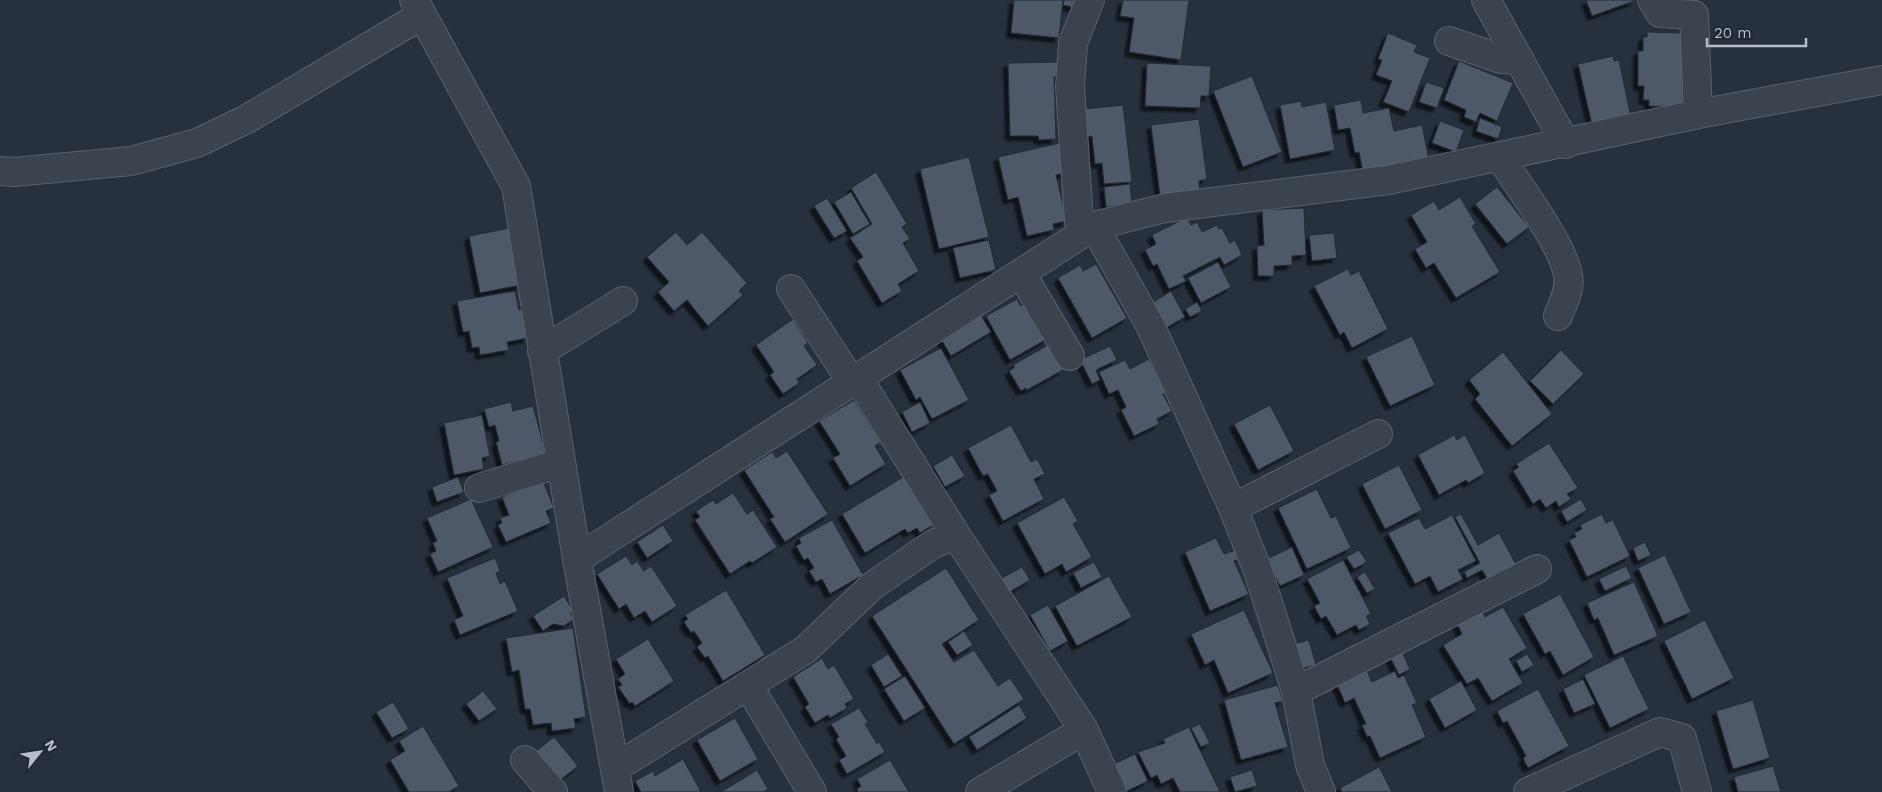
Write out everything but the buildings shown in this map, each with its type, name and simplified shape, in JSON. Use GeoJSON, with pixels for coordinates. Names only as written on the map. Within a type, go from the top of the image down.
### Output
{"type":"FeatureCollection","features":[{"type":"Feature","properties":{"kind":"street"},"geometry":{"type":"LineString","coordinates":[[1090,0],[1073,43],[1070,88],[1087,230],[1151,327],[1233,508],[1258,571],[1296,691],[1310,765],[1321,792]]}},
{"type":"Feature","properties":{"kind":"street"},"geometry":{"type":"LineString","coordinates":[[1486,0],[1566,144]]}},
{"type":"Feature","properties":{"kind":"street"},"geometry":{"type":"LineString","coordinates":[[1652,0],[1660,13],[1694,15],[1698,114]]}},
{"type":"Feature","properties":{"kind":"street"},"geometry":{"type":"LineString","coordinates":[[0,171],[23,171],[131,161],[198,143],[247,118],[418,8],[516,186],[542,351],[617,780],[748,685],[805,650],[872,586],[933,544],[956,535]]}},
{"type":"Feature","properties":{"kind":"street"},"geometry":{"type":"LineString","coordinates":[[1449,41],[1501,60],[1520,60]]}},
{"type":"Feature","properties":{"kind":"street"},"geometry":{"type":"LineString","coordinates":[[578,559],[1087,230],[1165,208],[1388,180],[1566,144],[1698,114],[1882,80]]}},
{"type":"Feature","properties":{"kind":"street"},"geometry":{"type":"LineString","coordinates":[[1500,157],[1563,256],[1568,276],[1567,293],[1558,316]]}},
{"type":"Feature","properties":{"kind":"street"},"geometry":{"type":"LineString","coordinates":[[1021,273],[1070,356]]}},
{"type":"Feature","properties":{"kind":"street"},"geometry":{"type":"LineString","coordinates":[[791,289],[855,380],[1084,730],[1112,792]]}},
{"type":"Feature","properties":{"kind":"street"},"geometry":{"type":"LineString","coordinates":[[542,351],[623,301]]}},
{"type":"Feature","properties":{"kind":"street"},"geometry":{"type":"LineString","coordinates":[[1233,508],[1378,434]]}},
{"type":"Feature","properties":{"kind":"street"},"geometry":{"type":"LineString","coordinates":[[479,488],[561,462]]}},
{"type":"Feature","properties":{"kind":"street"},"geometry":{"type":"LineString","coordinates":[[1296,691],[1537,569]]}},
{"type":"Feature","properties":{"kind":"street"},"geometry":{"type":"LineString","coordinates":[[748,685],[812,792]]}},
{"type":"Feature","properties":{"kind":"street"},"geometry":{"type":"LineString","coordinates":[[980,792],[1084,730]]}},
{"type":"Feature","properties":{"kind":"street"},"geometry":{"type":"LineString","coordinates":[[1528,792],[1660,732],[1682,738],[1697,792]]}},
{"type":"Feature","properties":{"kind":"street"},"geometry":{"type":"LineString","coordinates":[[525,760],[553,792]]}}]}
